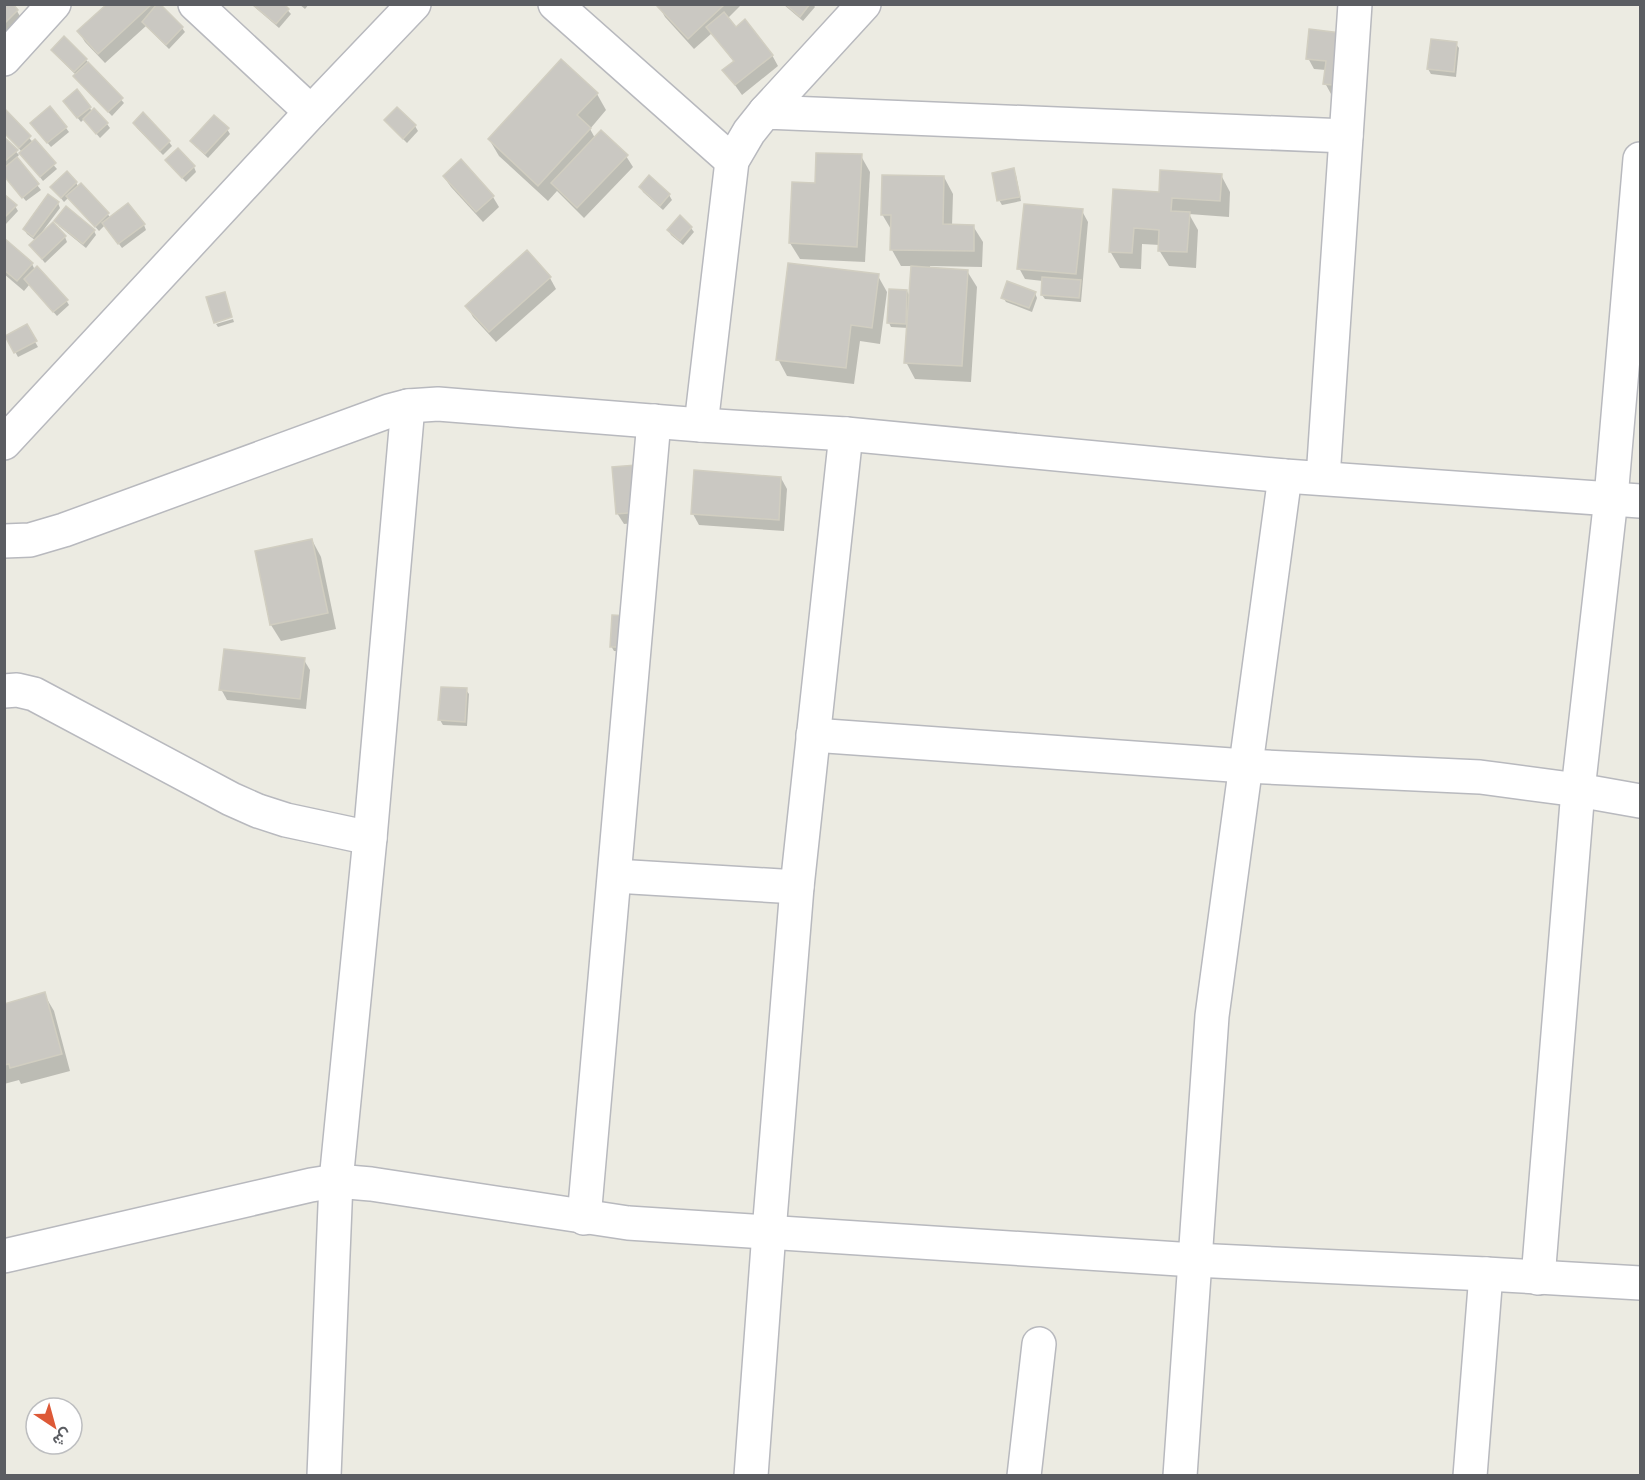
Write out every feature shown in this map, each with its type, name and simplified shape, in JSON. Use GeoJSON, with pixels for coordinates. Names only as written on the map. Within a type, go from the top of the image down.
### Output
{"type":"FeatureCollection","features":[{"type":"Feature","properties":{"kind":"street"},"geometry":{"type":"LineString","coordinates":[[4,59],[54,4]]}},
{"type":"Feature","properties":{"kind":"street"},"geometry":{"type":"LineString","coordinates":[[195,4],[311,112]]}},
{"type":"Feature","properties":{"kind":"street"},"geometry":{"type":"LineString","coordinates":[[4,443],[414,4]]}},
{"type":"Feature","properties":{"kind":"street"},"geometry":{"type":"LineString","coordinates":[[555,4],[732,161]]}},
{"type":"Feature","properties":{"kind":"street"},"geometry":{"type":"LineString","coordinates":[[701,425],[732,161],[749,132],[765,112],[864,4]]}},
{"type":"Feature","properties":{"kind":"street"},"geometry":{"type":"LineString","coordinates":[[1323,478],[1356,4]]}},
{"type":"Feature","properties":{"kind":"street"},"geometry":{"type":"LineString","coordinates":[[765,112],[1346,136]]}},
{"type":"Feature","properties":{"kind":"street"},"geometry":{"type":"LineString","coordinates":[[1538,1278],[1578,789],[1626,499],[1641,159]]}},
{"type":"Feature","properties":{"kind":"street"},"geometry":{"type":"LineString","coordinates":[[4,541],[30,540],[64,530],[389,411],[408,406],[438,404],[846,434],[1285,476],[1626,499]]}},
{"type":"Feature","properties":{"kind":"street"},"geometry":{"type":"LineString","coordinates":[[324,1476],[336,1181],[370,838],[408,406]]}},
{"type":"Feature","properties":{"kind":"street"},"geometry":{"type":"LineString","coordinates":[[584,1218],[654,421]]}},
{"type":"Feature","properties":{"kind":"street"},"geometry":{"type":"LineString","coordinates":[[751,1476],[797,887],[846,434]]}},
{"type":"Feature","properties":{"kind":"street"},"geometry":{"type":"LineString","coordinates":[[1180,1476],[1212,1016],[1285,476]]}},
{"type":"Feature","properties":{"kind":"street"},"geometry":{"type":"LineString","coordinates":[[4,691],[17,690],[34,694],[231,799],[258,811],[286,820],[370,838]]}},
{"type":"Feature","properties":{"kind":"street"},"geometry":{"type":"LineString","coordinates":[[813,735],[1245,766],[1480,777],[1578,789],[1641,801]]}},
{"type":"Feature","properties":{"kind":"street"},"geometry":{"type":"LineString","coordinates":[[615,876],[797,887]]}},
{"type":"Feature","properties":{"kind":"street"},"geometry":{"type":"LineString","coordinates":[[4,1256],[336,1181],[370,1184],[628,1223],[1194,1260],[1641,1283]]}},
{"type":"Feature","properties":{"kind":"street"},"geometry":{"type":"LineString","coordinates":[[1470,1476],[1486,1274]]}},
{"type":"Feature","properties":{"kind":"street"},"geometry":{"type":"LineString","coordinates":[[1024,1476],[1039,1344]]}},
{"type":"Feature","properties":{"kind":"building"},"geometry":{"type":"Polygon","coordinates":[[[4,4],[13,4],[18,10],[4,24],[4,4]]]}},
{"type":"Feature","properties":{"kind":"building"},"geometry":{"type":"Polygon","coordinates":[[[107,4],[152,4],[98,54],[77,31],[107,4]]]}},
{"type":"Feature","properties":{"kind":"building"},"geometry":{"type":"Polygon","coordinates":[[[157,4],[160,4],[183,27],[166,45],[142,22],[157,4]]]}},
{"type":"Feature","properties":{"kind":"building"},"geometry":{"type":"Polygon","coordinates":[[[252,4],[284,4],[289,9],[276,24],[252,4]]]}},
{"type":"Feature","properties":{"kind":"building"},"geometry":{"type":"Polygon","coordinates":[[[659,4],[725,4],[688,39],[657,6],[659,4]]]}},
{"type":"Feature","properties":{"kind":"building"},"geometry":{"type":"Polygon","coordinates":[[[785,4],[810,4],[800,17],[785,4]]]}},
{"type":"Feature","properties":{"kind":"building"},"geometry":{"type":"Polygon","coordinates":[[[724,12],[736,27],[745,19],[773,55],[735,85],[722,70],[734,61],[706,27],[724,12]]]}},
{"type":"Feature","properties":{"kind":"building"},"geometry":{"type":"Polygon","coordinates":[[[1309,29],[1349,34],[1343,86],[1323,84],[1326,61],[1306,59],[1309,29]]]}},
{"type":"Feature","properties":{"kind":"building"},"geometry":{"type":"Polygon","coordinates":[[[64,36],[87,59],[74,72],[51,50],[64,36]]]}},
{"type":"Feature","properties":{"kind":"building"},"geometry":{"type":"Polygon","coordinates":[[[1431,39],[1457,42],[1454,72],[1427,69],[1431,39]]]}},
{"type":"Feature","properties":{"kind":"building"},"geometry":{"type":"Polygon","coordinates":[[[561,59],[598,93],[577,115],[591,128],[538,186],[488,139],[561,59]]]}},
{"type":"Feature","properties":{"kind":"building"},"geometry":{"type":"Polygon","coordinates":[[[88,62],[123,98],[108,112],[73,76],[88,62]]]}},
{"type":"Feature","properties":{"kind":"building"},"geometry":{"type":"Polygon","coordinates":[[[77,89],[91,107],[77,118],[63,101],[77,89]]]}},
{"type":"Feature","properties":{"kind":"building"},"geometry":{"type":"Polygon","coordinates":[[[50,106],[67,127],[47,143],[30,123],[50,106]]]}},
{"type":"Feature","properties":{"kind":"building"},"geometry":{"type":"Polygon","coordinates":[[[397,107],[416,125],[403,139],[384,120],[397,107]]]}},
{"type":"Feature","properties":{"kind":"building"},"geometry":{"type":"Polygon","coordinates":[[[4,108],[31,136],[19,148],[4,133],[4,108]]]}},
{"type":"Feature","properties":{"kind":"building"},"geometry":{"type":"Polygon","coordinates":[[[94,108],[108,123],[96,134],[83,119],[94,108]]]}},
{"type":"Feature","properties":{"kind":"building"},"geometry":{"type":"Polygon","coordinates":[[[143,112],[170,141],[160,151],[133,123],[143,112]]]}},
{"type":"Feature","properties":{"kind":"building"},"geometry":{"type":"Polygon","coordinates":[[[214,115],[229,128],[205,154],[190,141],[214,115]]]}},
{"type":"Feature","properties":{"kind":"building"},"geometry":{"type":"Polygon","coordinates":[[[601,130],[628,155],[577,208],[551,183],[601,130]]]}},
{"type":"Feature","properties":{"kind":"building"},"geometry":{"type":"Polygon","coordinates":[[[4,137],[18,150],[4,162],[4,137]]]}},
{"type":"Feature","properties":{"kind":"building"},"geometry":{"type":"Polygon","coordinates":[[[35,139],[56,163],[40,177],[19,153],[35,139]]]}},
{"type":"Feature","properties":{"kind":"building"},"geometry":{"type":"Polygon","coordinates":[[[178,148],[195,166],[182,178],[165,160],[178,148]]]}},
{"type":"Feature","properties":{"kind":"building"},"geometry":{"type":"Polygon","coordinates":[[[816,153],[862,154],[857,247],[789,243],[792,182],[815,183],[816,153]]]}},
{"type":"Feature","properties":{"kind":"building"},"geometry":{"type":"Polygon","coordinates":[[[17,157],[39,184],[22,198],[4,176],[4,168],[17,157]]]}},
{"type":"Feature","properties":{"kind":"building"},"geometry":{"type":"Polygon","coordinates":[[[461,159],[494,196],[476,212],[443,176],[461,159]]]}},
{"type":"Feature","properties":{"kind":"building"},"geometry":{"type":"Polygon","coordinates":[[[1014,168],[1020,197],[997,201],[992,173],[1014,168]]]}},
{"type":"Feature","properties":{"kind":"building"},"geometry":{"type":"Polygon","coordinates":[[[1160,170],[1222,174],[1220,201],[1172,198],[1171,211],[1190,212],[1187,252],[1158,251],[1159,230],[1134,228],[1132,253],[1109,252],[1113,189],[1159,192],[1160,170]]]}},
{"type":"Feature","properties":{"kind":"building"},"geometry":{"type":"Polygon","coordinates":[[[67,171],[77,182],[61,198],[50,187],[67,171]]]}},
{"type":"Feature","properties":{"kind":"building"},"geometry":{"type":"Polygon","coordinates":[[[649,175],[670,194],[660,206],[639,187],[649,175]]]}},
{"type":"Feature","properties":{"kind":"building"},"geometry":{"type":"Polygon","coordinates":[[[882,175],[944,176],[943,224],[974,225],[974,251],[890,250],[891,215],[881,215],[882,175]]]}},
{"type":"Feature","properties":{"kind":"building"},"geometry":{"type":"Polygon","coordinates":[[[81,183],[109,213],[95,227],[66,196],[81,183]]]}},
{"type":"Feature","properties":{"kind":"building"},"geometry":{"type":"Polygon","coordinates":[[[4,194],[17,205],[4,218],[4,194]]]}},
{"type":"Feature","properties":{"kind":"building"},"geometry":{"type":"Polygon","coordinates":[[[48,194],[59,202],[33,237],[23,229],[48,194]]]}},
{"type":"Feature","properties":{"kind":"building"},"geometry":{"type":"Polygon","coordinates":[[[128,203],[145,224],[118,244],[102,223],[128,203]]]}},
{"type":"Feature","properties":{"kind":"building"},"geometry":{"type":"Polygon","coordinates":[[[1024,204],[1083,209],[1076,274],[1017,269],[1024,204]]]}},
{"type":"Feature","properties":{"kind":"building"},"geometry":{"type":"Polygon","coordinates":[[[66,206],[95,230],[83,244],[54,221],[66,206]]]}},
{"type":"Feature","properties":{"kind":"building"},"geometry":{"type":"Polygon","coordinates":[[[680,215],[692,227],[680,241],[667,230],[680,215]]]}},
{"type":"Feature","properties":{"kind":"building"},"geometry":{"type":"Polygon","coordinates":[[[53,222],[66,236],[42,259],[29,245],[53,222]]]}},
{"type":"Feature","properties":{"kind":"building"},"geometry":{"type":"Polygon","coordinates":[[[4,238],[33,263],[17,281],[4,270],[4,238]]]}},
{"type":"Feature","properties":{"kind":"building"},"geometry":{"type":"Polygon","coordinates":[[[527,250],[551,277],[489,332],[465,306],[527,250]]]}},
{"type":"Feature","properties":{"kind":"building"},"geometry":{"type":"Polygon","coordinates":[[[788,263],[879,274],[872,328],[851,325],[846,368],[776,360],[788,263]]]}},
{"type":"Feature","properties":{"kind":"building"},"geometry":{"type":"Polygon","coordinates":[[[37,266],[68,300],[53,312],[24,279],[37,266]]]}},
{"type":"Feature","properties":{"kind":"building"},"geometry":{"type":"Polygon","coordinates":[[[911,266],[968,270],[962,366],[904,363],[911,266]]]}},
{"type":"Feature","properties":{"kind":"building"},"geometry":{"type":"Polygon","coordinates":[[[1042,277],[1081,280],[1079,298],[1041,295],[1042,277]]]}},
{"type":"Feature","properties":{"kind":"building"},"geometry":{"type":"Polygon","coordinates":[[[1007,281],[1036,292],[1029,308],[1001,298],[1007,281]]]}},
{"type":"Feature","properties":{"kind":"building"},"geometry":{"type":"Polygon","coordinates":[[[889,289],[907,290],[906,324],[887,323],[889,289]]]}},
{"type":"Feature","properties":{"kind":"building"},"geometry":{"type":"Polygon","coordinates":[[[225,292],[232,317],[214,323],[206,297],[225,292]]]}},
{"type":"Feature","properties":{"kind":"building"},"geometry":{"type":"Polygon","coordinates":[[[27,324],[37,341],[14,353],[5,336],[27,324]]]}},
{"type":"Feature","properties":{"kind":"building"},"geometry":{"type":"Polygon","coordinates":[[[636,465],[640,512],[616,514],[612,467],[636,465]]]}},
{"type":"Feature","properties":{"kind":"building"},"geometry":{"type":"Polygon","coordinates":[[[694,470],[781,477],[779,520],[691,514],[694,470]]]}},
{"type":"Feature","properties":{"kind":"building"},"geometry":{"type":"Polygon","coordinates":[[[312,539],[328,613],[270,625],[255,551],[312,539]]]}},
{"type":"Feature","properties":{"kind":"building"},"geometry":{"type":"Polygon","coordinates":[[[612,615],[629,616],[627,647],[610,647],[612,615]]]}},
{"type":"Feature","properties":{"kind":"building"},"geometry":{"type":"Polygon","coordinates":[[[224,649],[305,658],[300,699],[219,690],[224,649]]]}},
{"type":"Feature","properties":{"kind":"building"},"geometry":{"type":"Polygon","coordinates":[[[441,687],[467,688],[465,722],[438,720],[441,687]]]}},
{"type":"Feature","properties":{"kind":"building"},"geometry":{"type":"Polygon","coordinates":[[[45,992],[62,1054],[10,1068],[9,1064],[4,1065],[4,1004],[45,992]]]}}]}
